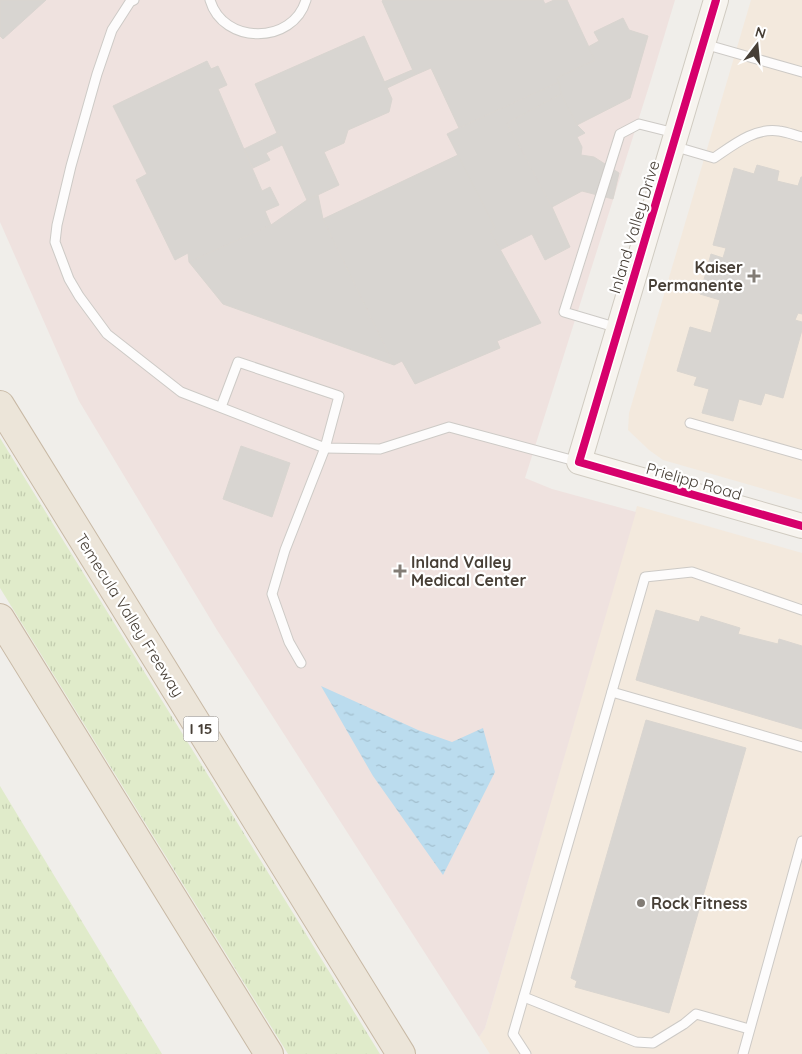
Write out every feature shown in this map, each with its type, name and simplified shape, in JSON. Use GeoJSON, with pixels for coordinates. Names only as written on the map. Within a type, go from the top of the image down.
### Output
{"type":"FeatureCollection","features":[{"type":"Feature","properties":{"kind":"highway","name":"Temecula Valley Freeway"},"geometry":{"type":"LineString","coordinates":[[0,405],[401,1054]]}},
{"type":"Feature","properties":{"kind":"highway"},"geometry":{"type":"LineString","coordinates":[[0,618],[269,1054]]}},
{"type":"Feature","properties":{"kind":"street","name":"Inland Valley Drive"},"geometry":{"type":"LineString","coordinates":[[579,462],[716,0]]}},
{"type":"Feature","properties":{"kind":"street","name":"Prielipp Road"},"geometry":{"type":"LineString","coordinates":[[579,462],[802,526]]}},
{"type":"Feature","properties":{"kind":"lane"},"geometry":{"type":"LineString","coordinates":[[134,0],[130,2],[112,30],[97,74],[71,166],[54,242],[69,279],[107,334],[181,392],[325,448],[380,449],[449,427],[579,462]]}},
{"type":"Feature","properties":{"kind":"lane"},"geometry":{"type":"LineString","coordinates":[[210,0],[221,19],[234,29],[251,34],[268,34],[283,28],[296,17],[306,0]]}},
{"type":"Feature","properties":{"kind":"lane"},"geometry":{"type":"LineString","coordinates":[[703,44],[802,72]]}},
{"type":"Feature","properties":{"kind":"lane"},"geometry":{"type":"LineString","coordinates":[[618,328],[564,312],[620,134],[639,124],[714,158],[759,132],[778,130],[802,137]]}},
{"type":"Feature","properties":{"kind":"lane"},"geometry":{"type":"LineString","coordinates":[[221,407],[238,362],[339,396],[325,448],[285,550],[272,594],[289,642],[301,663]]}},
{"type":"Feature","properties":{"kind":"lane"},"geometry":{"type":"LineString","coordinates":[[690,423],[802,455]]}},
{"type":"Feature","properties":{"kind":"lane"},"geometry":{"type":"LineString","coordinates":[[526,1054],[513,1034],[645,577],[692,572],[802,610]]}},
{"type":"Feature","properties":{"kind":"lane"},"geometry":{"type":"LineString","coordinates":[[612,692],[802,746]]}},
{"type":"Feature","properties":{"kind":"lane"},"geometry":{"type":"LineString","coordinates":[[743,1054],[802,841]]}},
{"type":"Feature","properties":{"kind":"lane"},"geometry":{"type":"LineString","coordinates":[[524,997],[636,1042],[653,1043],[684,1024],[696,1014],[749,1029]]}},
{"type":"Feature","properties":{"kind":"shaded area","name":"Inland Valley Medical Center"},"geometry":{"type":"Polygon","coordinates":[[[0,0],[675,0],[525,478],[552,489],[636,512],[485,1028],[479,1037],[217,630],[79,401],[0,222],[0,0]]]}},
{"type":"Feature","properties":{"kind":"shaded area"},"geometry":{"type":"Polygon","coordinates":[[[751,0],[802,0],[802,500],[663,460],[649,450],[628,430],[629,413],[751,0]]]}},
{"type":"Feature","properties":{"kind":"shaded area"},"geometry":{"type":"Polygon","coordinates":[[[637,506],[802,553],[802,1054],[490,1054],[479,1037],[485,1028],[637,506]]]}},
{"type":"Feature","properties":{"kind":"green space"},"geometry":{"type":"Polygon","coordinates":[[[0,438],[380,1054],[288,1054],[0,588],[0,438]]]}},
{"type":"Feature","properties":{"kind":"green space"},"geometry":{"type":"Polygon","coordinates":[[[0,786],[162,1054],[0,1054],[0,786]]]}},
{"type":"Feature","properties":{"kind":"water"},"geometry":{"type":"Polygon","coordinates":[[[321,686],[418,730],[452,742],[483,728],[495,772],[443,875],[373,776],[321,686]]]}},
{"type":"Feature","properties":{"kind":"building"},"geometry":{"type":"Polygon","coordinates":[[[0,0],[46,0],[3,39],[0,36],[0,0]]]}},
{"type":"Feature","properties":{"kind":"building"},"geometry":{"type":"Polygon","coordinates":[[[383,0],[543,0],[545,4],[554,0],[567,0],[595,60],[557,78],[559,82],[459,128],[431,68],[415,75],[383,0]]]}},
{"type":"Feature","properties":{"kind":"building"},"geometry":{"type":"Polygon","coordinates":[[[623,18],[629,30],[648,36],[630,98],[577,125],[561,94],[557,78],[595,60],[588,47],[599,41],[594,32],[623,18]]]}},
{"type":"Feature","properties":{"kind":"building"},"geometry":{"type":"Polygon","coordinates":[[[364,36],[392,99],[389,112],[348,130],[344,143],[324,152],[339,185],[307,200],[255,84],[364,36]]]}},
{"type":"Feature","properties":{"kind":"building"},"geometry":{"type":"Polygon","coordinates":[[[207,61],[211,69],[218,66],[227,85],[218,89],[262,191],[270,187],[279,205],[265,211],[271,225],[189,262],[188,253],[175,260],[136,180],[147,174],[113,106],[207,61]]]}},
{"type":"Feature","properties":{"kind":"building"},"geometry":{"type":"Polygon","coordinates":[[[412,70],[415,75],[387,88],[384,82],[412,70]]]}},
{"type":"Feature","properties":{"kind":"building"},"geometry":{"type":"Polygon","coordinates":[[[559,82],[561,94],[507,123],[552,207],[570,247],[545,260],[532,234],[500,250],[490,231],[495,228],[447,134],[559,82]]]}},
{"type":"Feature","properties":{"kind":"building"},"geometry":{"type":"Polygon","coordinates":[[[561,94],[577,125],[585,133],[577,137],[582,147],[581,155],[594,157],[619,173],[613,199],[582,191],[552,207],[507,123],[561,94]]]}},
{"type":"Feature","properties":{"kind":"building"},"geometry":{"type":"Polygon","coordinates":[[[277,133],[282,145],[266,153],[270,160],[253,168],[244,149],[277,133]]]}},
{"type":"Feature","properties":{"kind":"building"},"geometry":{"type":"Polygon","coordinates":[[[458,155],[495,228],[490,231],[541,323],[497,341],[500,348],[415,384],[402,361],[394,365],[323,219],[458,155]]]}},
{"type":"Feature","properties":{"kind":"building","name":"Kaiser Permanente"},"geometry":{"type":"Polygon","coordinates":[[[757,165],[779,171],[777,181],[798,186],[802,177],[802,314],[798,313],[795,320],[802,322],[802,330],[783,398],[765,393],[761,405],[739,399],[733,421],[702,413],[709,389],[694,385],[697,377],[677,371],[690,327],[711,333],[720,300],[700,294],[711,254],[723,258],[726,248],[713,245],[734,168],[754,174],[757,165]]]}},
{"type":"Feature","properties":{"kind":"building"},"geometry":{"type":"Polygon","coordinates":[[[318,195],[323,219],[394,365],[223,304],[189,262],[271,225],[307,200],[318,195]]]}},
{"type":"Feature","properties":{"kind":"building"},"geometry":{"type":"Polygon","coordinates":[[[241,446],[290,463],[272,517],[223,499],[241,446]]]}},
{"type":"Feature","properties":{"kind":"building"},"geometry":{"type":"Polygon","coordinates":[[[656,610],[699,622],[701,616],[740,628],[738,634],[778,644],[779,639],[802,646],[802,729],[636,680],[656,610]]]}},
{"type":"Feature","properties":{"kind":"building"},"geometry":{"type":"Polygon","coordinates":[[[646,720],[746,748],[669,1013],[575,987],[577,981],[571,978],[646,720]]]}},
{"type":"Feature","properties":{"kind":"cycle path"},"geometry":{"type":"LineString","coordinates":[[716,0],[579,462],[802,526]]}},
{"type":"Feature","properties":{"kind":"place","name":"Kaiser Permanente"},"geometry":{"type":"Point","coordinates":[754,276]}},
{"type":"Feature","properties":{"kind":"place","name":"Inland Valley Medical Center"},"geometry":{"type":"Point","coordinates":[400,571]}},
{"type":"Feature","properties":{"kind":"place","name":"Rock Fitness"},"geometry":{"type":"Point","coordinates":[641,903]}}]}
